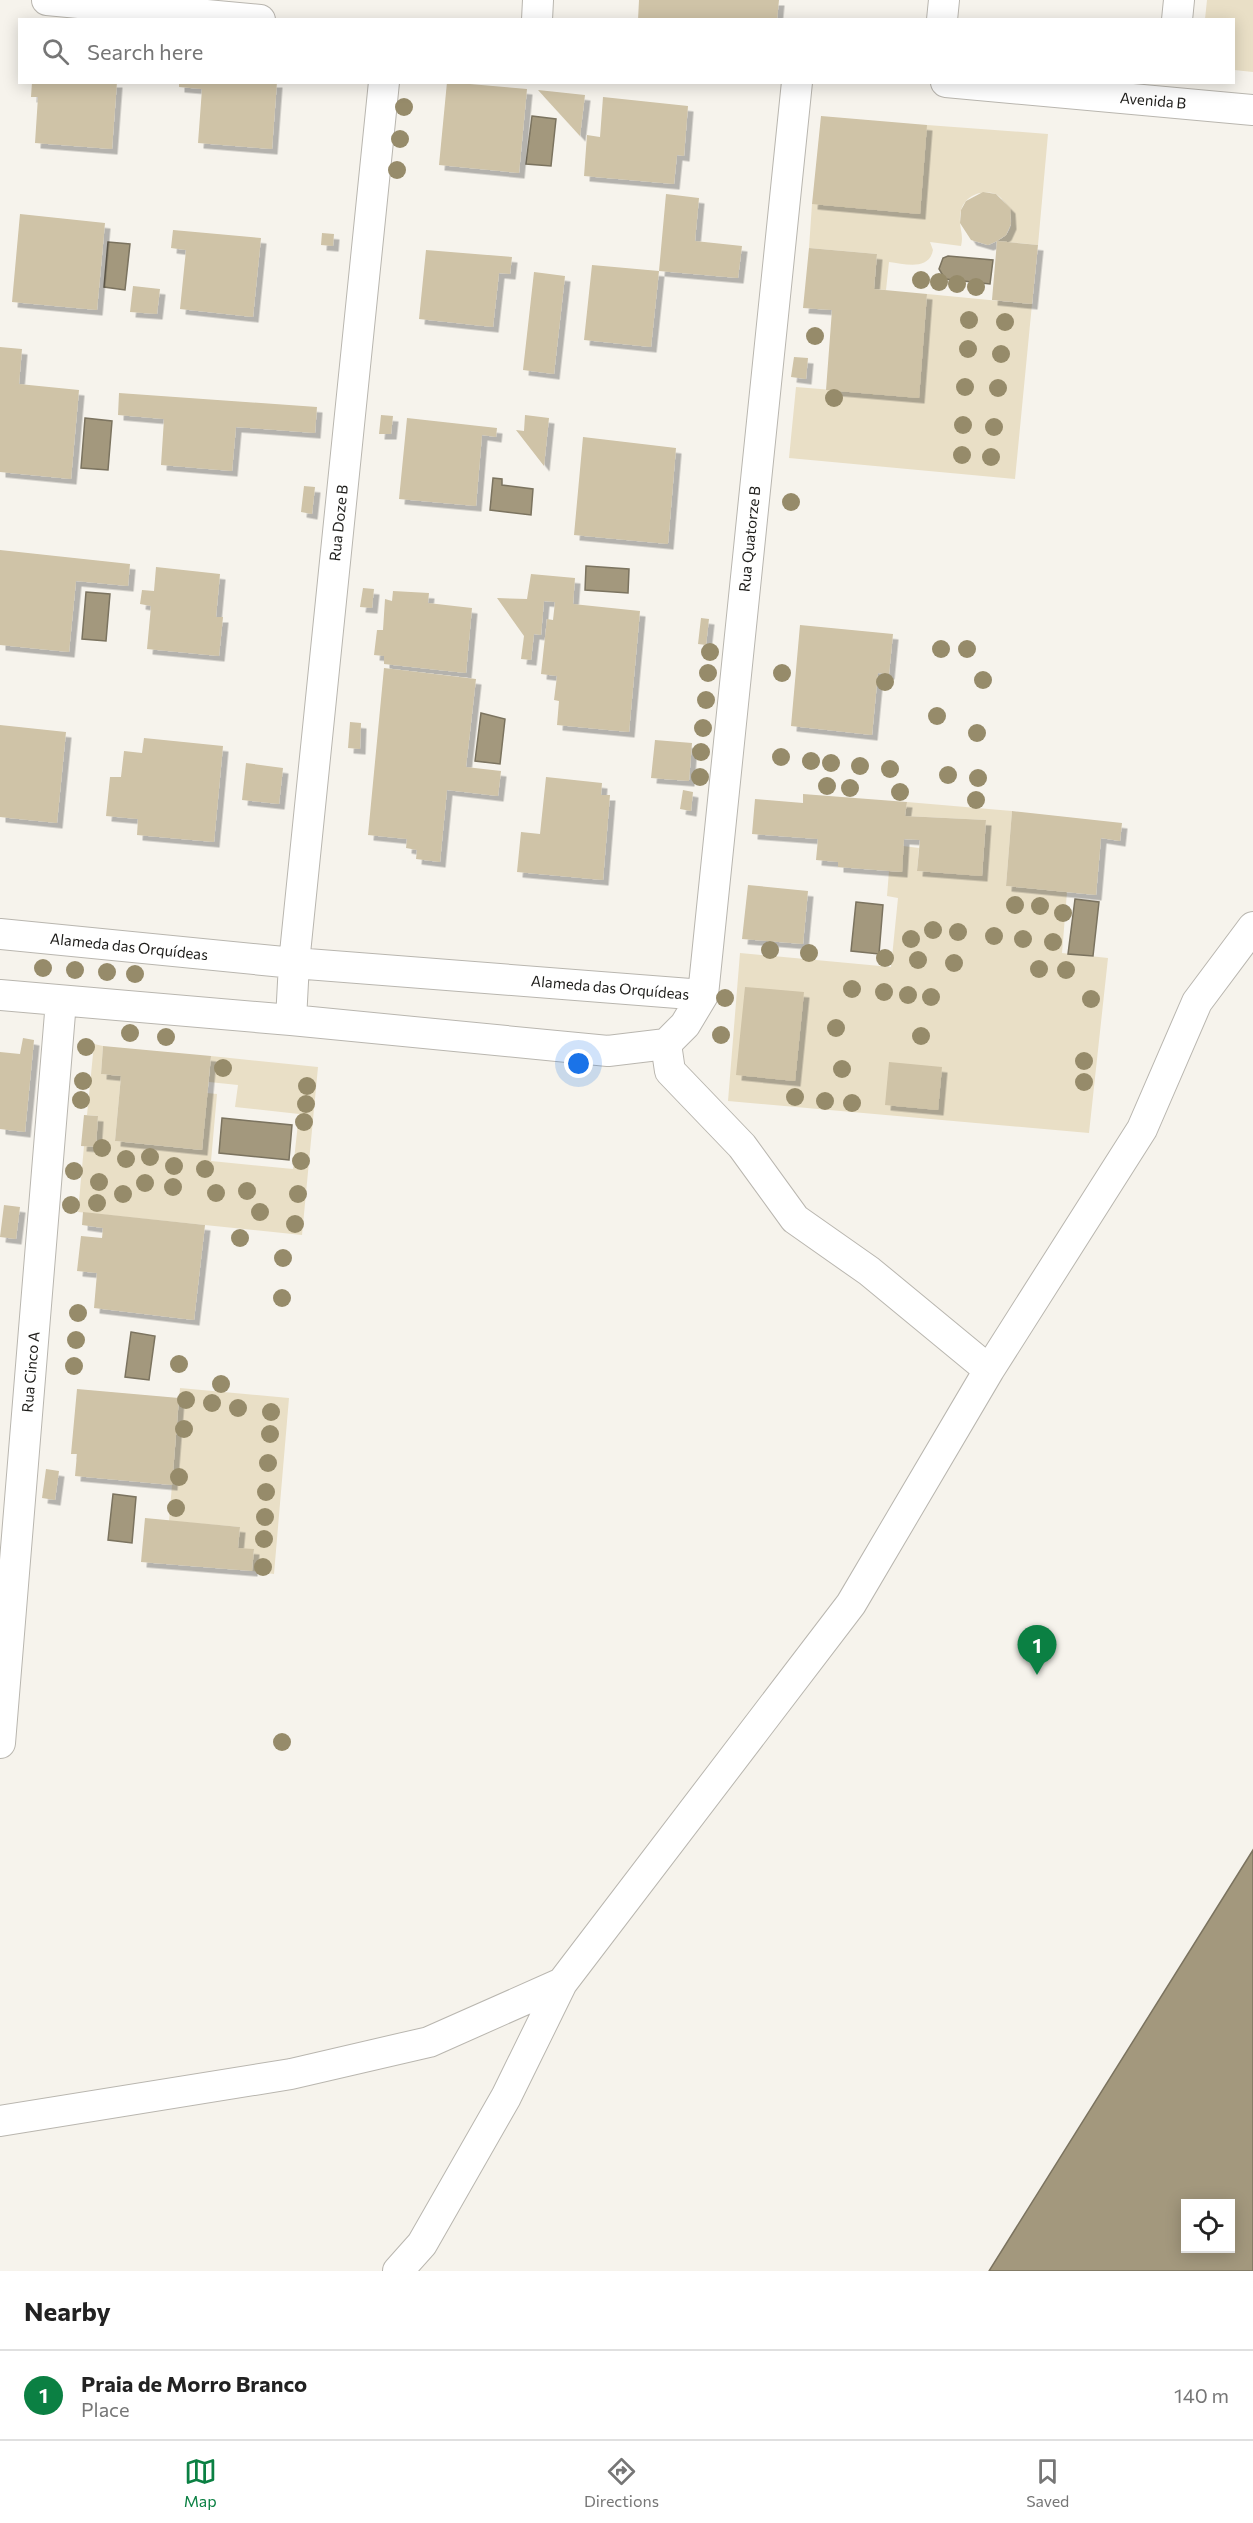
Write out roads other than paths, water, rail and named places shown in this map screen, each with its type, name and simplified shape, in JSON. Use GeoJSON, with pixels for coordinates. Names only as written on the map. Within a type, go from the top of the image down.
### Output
{"type":"FeatureCollection","features":[{"type":"Feature","properties":{"kind":"street"},"geometry":{"type":"LineString","coordinates":[[47,0],[122,3],[244,18]]}},
{"type":"Feature","properties":{"kind":"street"},"geometry":{"type":"LineString","coordinates":[[537,18],[538,0]]}},
{"type":"Feature","properties":{"kind":"street"},"geometry":{"type":"LineString","coordinates":[[942,18],[944,0]]}},
{"type":"Feature","properties":{"kind":"street"},"geometry":{"type":"LineString","coordinates":[[1177,18],[1179,0]]}},
{"type":"Feature","properties":{"kind":"street","name":"Rua Doze B"},"geometry":{"type":"LineString","coordinates":[[294,963],[384,84]]}},
{"type":"Feature","properties":{"kind":"street","name":"Rua Quatorze B"},"geometry":{"type":"LineString","coordinates":[[703,995],[797,84]]}},
{"type":"Feature","properties":{"kind":"street","name":"Avenida B"},"geometry":{"type":"LineString","coordinates":[[987,84],[1171,93],[1253,111]]}},
{"type":"Feature","properties":{"kind":"street"},"geometry":{"type":"LineString","coordinates":[[398,2271],[422,2244],[506,2097],[562,1983],[851,1604],[989,1370],[1142,1129],[1197,1002],[1253,927]]}},
{"type":"Feature","properties":{"kind":"street","name":"Alameda das Orquídeas"},"geometry":{"type":"LineString","coordinates":[[0,934],[294,963],[703,995],[685,1025],[666,1044]]}},
{"type":"Feature","properties":{"kind":"street"},"geometry":{"type":"LineString","coordinates":[[291,1020],[294,963]]}},
{"type":"Feature","properties":{"kind":"street"},"geometry":{"type":"LineString","coordinates":[[0,995],[608,1051],[666,1044],[670,1071],[742,1146],[795,1219],[869,1271],[989,1370]]}},
{"type":"Feature","properties":{"kind":"street","name":"Rua Cinco A"},"geometry":{"type":"LineString","coordinates":[[0,1743],[62,1001]]}},
{"type":"Feature","properties":{"kind":"street"},"geometry":{"type":"LineString","coordinates":[[0,2121],[291,2074],[429,2042],[562,1983]]}},
{"type":"Feature","properties":{"kind":"place","name":"Praia de Morro Branco"},"geometry":{"type":"Point","coordinates":[1037,1675]}}]}
